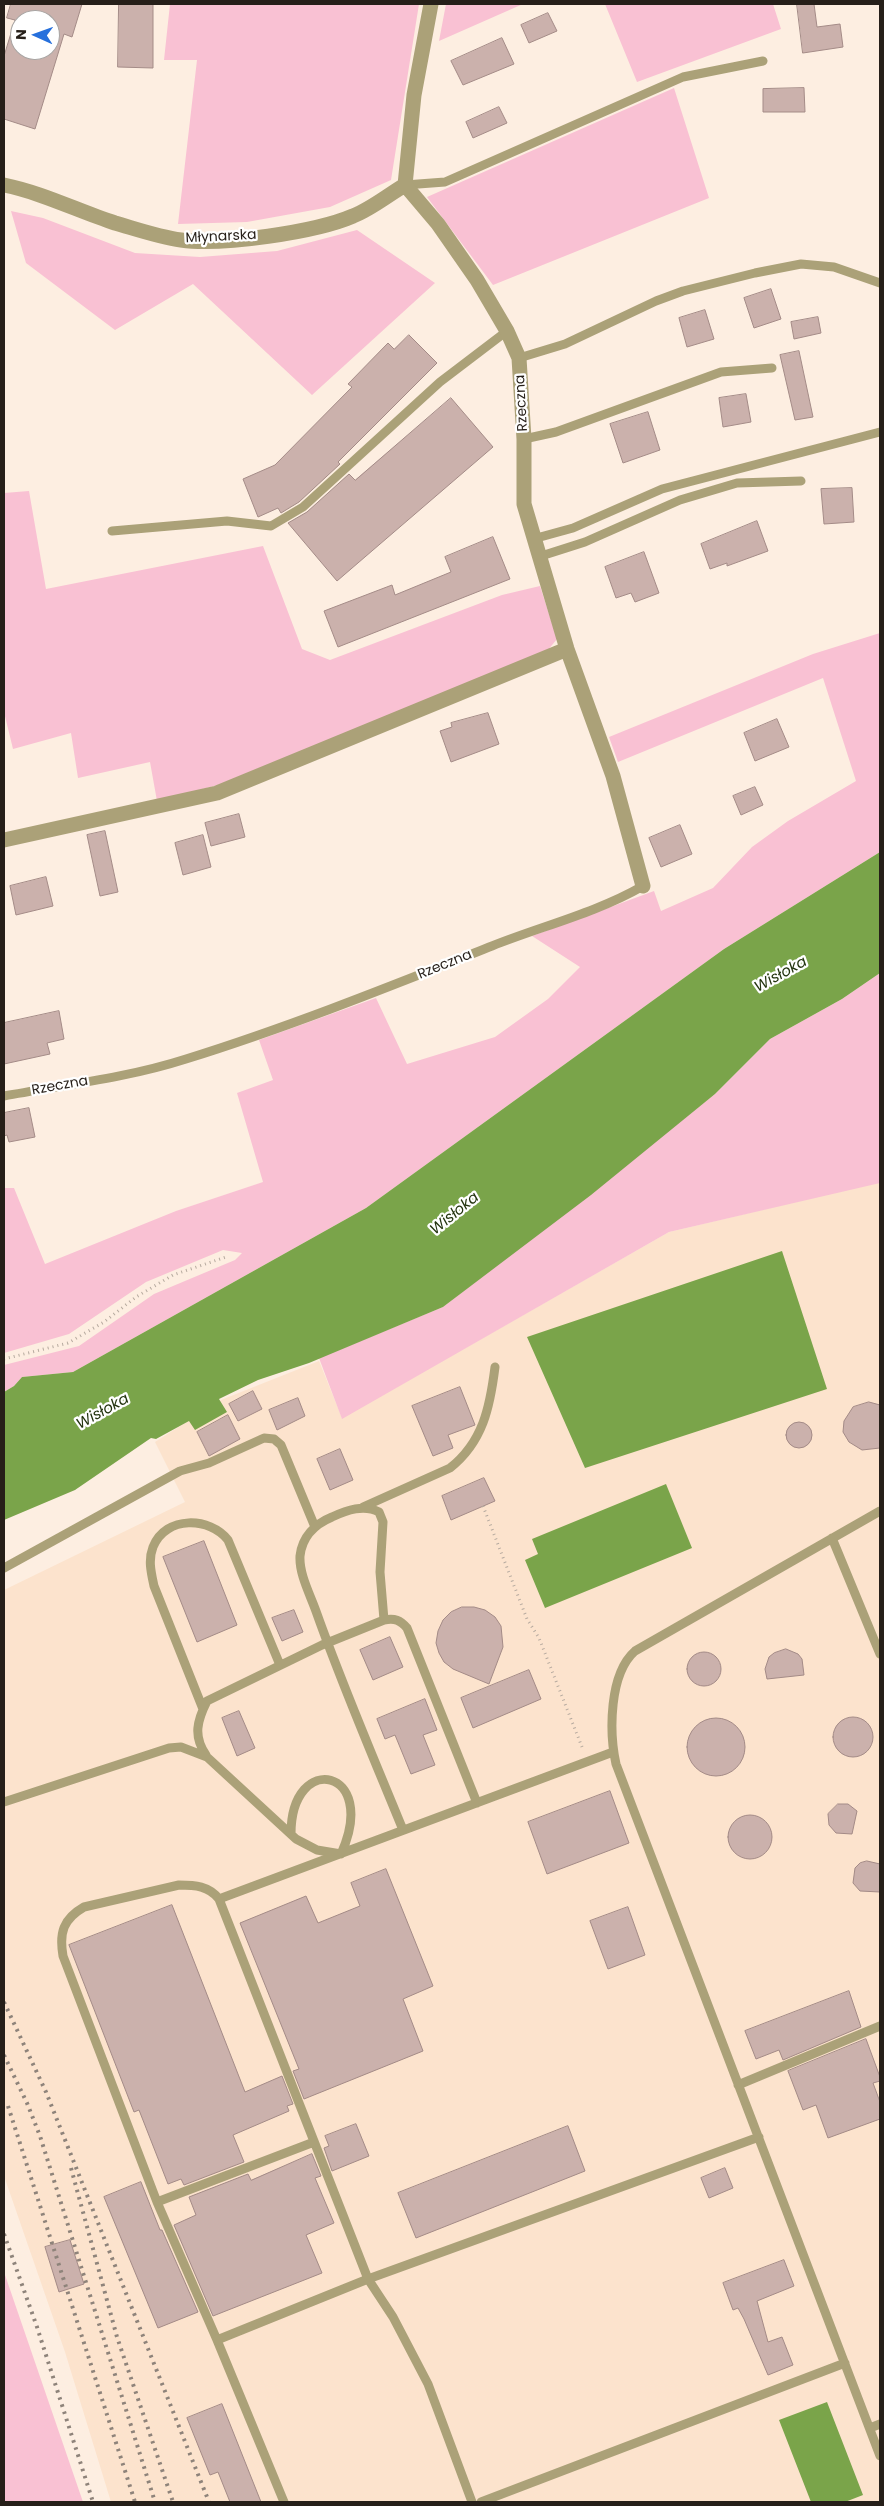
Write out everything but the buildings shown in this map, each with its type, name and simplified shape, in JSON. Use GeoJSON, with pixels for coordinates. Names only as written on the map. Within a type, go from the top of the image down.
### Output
{"type":"FeatureCollection","features":[{"type":"Feature","properties":{"kind":"street"},"geometry":{"type":"LineString","coordinates":[[405,185],[414,94],[431,4]]}},
{"type":"Feature","properties":{"kind":"street","name":"Młynarska"},"geometry":{"type":"LineString","coordinates":[[4,185],[47,197],[114,222],[182,240],[226,239],[281,234],[330,225],[355,216],[405,185]]}},
{"type":"Feature","properties":{"kind":"street","name":"Rzeczna"},"geometry":{"type":"LineString","coordinates":[[405,185],[438,224],[477,280],[507,331],[519,358],[524,438],[524,504],[538,557],[567,649],[612,776],[643,886]]}},
{"type":"Feature","properties":{"kind":"street"},"geometry":{"type":"LineString","coordinates":[[4,840],[217,793],[567,649]]}},
{"type":"Feature","properties":{"kind":"lane","name":"Młynarska"},"geometry":{"type":"LineString","coordinates":[[405,185],[445,182],[683,77],[763,60]]}},
{"type":"Feature","properties":{"kind":"lane"},"geometry":{"type":"LineString","coordinates":[[519,358],[565,344],[656,301],[683,291],[755,273],[801,264],[834,267],[880,283]]}},
{"type":"Feature","properties":{"kind":"lane"},"geometry":{"type":"LineString","coordinates":[[112,531],[227,521],[271,526],[303,507],[440,382],[507,331]]}},
{"type":"Feature","properties":{"kind":"lane"},"geometry":{"type":"LineString","coordinates":[[524,438],[556,432],[721,372],[772,368]]}},
{"type":"Feature","properties":{"kind":"lane"},"geometry":{"type":"LineString","coordinates":[[533,538],[573,528],[662,489],[880,432]]}},
{"type":"Feature","properties":{"kind":"lane"},"geometry":{"type":"LineString","coordinates":[[538,557],[585,542],[680,500],[737,483],[800,481]]}},
{"type":"Feature","properties":{"kind":"lane","name":"Rzeczna"},"geometry":{"type":"LineString","coordinates":[[4,1096],[122,1075],[185,1060],[365,997],[532,930],[618,900],[643,886]]}},
{"type":"Feature","properties":{"kind":"lane"},"geometry":{"type":"LineString","coordinates":[[403,1830],[328,1643],[302,1569],[300,1556],[304,1538],[315,1527],[329,1518],[360,1508],[450,1468],[461,1459],[480,1433],[487,1414],[495,1367]]}},
{"type":"Feature","properties":{"kind":"lane"},"geometry":{"type":"LineString","coordinates":[[4,1568],[172,1474],[218,1459],[264,1438],[274,1439],[281,1445],[315,1527]]}},
{"type":"Feature","properties":{"kind":"lane"},"geometry":{"type":"LineString","coordinates":[[360,1508],[371,1508],[379,1512],[383,1522],[380,1572],[384,1620]]}},
{"type":"Feature","properties":{"kind":"lane"},"geometry":{"type":"LineString","coordinates":[[880,1511],[648,1643],[629,1656],[622,1668],[616,1689],[611,1735],[616,1764],[880,2456]]}},
{"type":"Feature","properties":{"kind":"lane"},"geometry":{"type":"LineString","coordinates":[[203,1709],[154,1586],[151,1571],[150,1558],[154,1545],[161,1535],[170,1529],[182,1524],[197,1522],[220,1530],[228,1540],[280,1665]]}},
{"type":"Feature","properties":{"kind":"lane"},"geometry":{"type":"LineString","coordinates":[[832,1538],[880,1654]]}},
{"type":"Feature","properties":{"kind":"lane"},"geometry":{"type":"LineString","coordinates":[[341,1854],[317,1850],[291,1834],[207,1757],[199,1745],[196,1728],[207,1701],[328,1643],[384,1620],[394,1618],[401,1621],[407,1628],[477,1803]]}},
{"type":"Feature","properties":{"kind":"lane"},"geometry":{"type":"LineString","coordinates":[[4,1802],[169,1748],[181,1747],[207,1757]]}},
{"type":"Feature","properties":{"kind":"lane"},"geometry":{"type":"LineString","coordinates":[[220,1900],[613,1752]]}},
{"type":"Feature","properties":{"kind":"lane"},"geometry":{"type":"LineString","coordinates":[[291,1834],[294,1808],[298,1797],[305,1787],[320,1780],[332,1780],[344,1786],[350,1800],[352,1817],[349,1836],[341,1854]]}},
{"type":"Feature","properties":{"kind":"lane"},"geometry":{"type":"LineString","coordinates":[[284,2502],[157,2202],[63,1956],[60,1939],[70,1918],[84,1907],[179,1885],[193,1885],[205,1888],[213,1891],[220,1900],[368,2279],[393,2317],[428,2384],[472,2502]]}},
{"type":"Feature","properties":{"kind":"lane"},"geometry":{"type":"LineString","coordinates":[[738,2085],[880,2026]]}},
{"type":"Feature","properties":{"kind":"lane"},"geometry":{"type":"LineString","coordinates":[[217,2340],[368,2279],[759,2137]]}},
{"type":"Feature","properties":{"kind":"lane"},"geometry":{"type":"LineString","coordinates":[[157,2202],[314,2142]]}},
{"type":"Feature","properties":{"kind":"lane"},"geometry":{"type":"LineString","coordinates":[[481,2502],[845,2363]]}},
{"type":"Feature","properties":{"kind":"lane"},"geometry":{"type":"LineString","coordinates":[[870,2428],[880,2424]]}},
{"type":"Feature","properties":{"kind":"path"},"geometry":{"type":"LineString","coordinates":[[4,1359],[68,1343],[104,1322],[136,1297],[173,1275],[226,1257]]}},
{"type":"Feature","properties":{"kind":"path"},"geometry":{"type":"LineString","coordinates":[[483,1506],[527,1619],[539,1638],[588,1761]]}},
{"type":"Feature","properties":{"kind":"shaded area"},"geometry":{"type":"Polygon","coordinates":[[[170,4],[419,4],[391,180],[330,207],[247,222],[178,224],[197,60],[164,60],[170,4]]]}},
{"type":"Feature","properties":{"kind":"shaded area"},"geometry":{"type":"Polygon","coordinates":[[[446,4],[523,4],[439,41],[446,4]]]}},
{"type":"Feature","properties":{"kind":"shaded area"},"geometry":{"type":"Polygon","coordinates":[[[605,4],[773,4],[781,29],[637,82],[605,4]]]}},
{"type":"Feature","properties":{"kind":"shaded area"},"geometry":{"type":"Polygon","coordinates":[[[674,88],[709,198],[493,285],[427,197],[674,88]]]}},
{"type":"Feature","properties":{"kind":"shaded area"},"geometry":{"type":"Polygon","coordinates":[[[11,211],[43,218],[135,253],[200,257],[277,251],[357,230],[435,283],[312,395],[193,284],[115,330],[26,263],[11,211]]]}},
{"type":"Feature","properties":{"kind":"shaded area"},"geometry":{"type":"Polygon","coordinates":[[[29,491],[46,589],[263,546],[302,649],[330,660],[502,595],[540,586],[557,639],[548,650],[218,785],[157,801],[150,762],[78,778],[71,733],[13,749],[4,712],[4,493],[29,491]]]}},
{"type":"Feature","properties":{"kind":"shaded area"},"geometry":{"type":"Polygon","coordinates":[[[880,633],[880,852],[724,949],[366,1208],[73,1372],[22,1377],[14,1386],[4,1392],[4,1365],[79,1346],[154,1294],[235,1260],[242,1253],[223,1250],[146,1282],[69,1334],[4,1353],[4,1188],[14,1188],[45,1264],[176,1211],[263,1182],[237,1093],[273,1080],[259,1040],[376,998],[407,1064],[495,1037],[548,999],[580,967],[532,936],[654,891],[661,911],[713,888],[752,847],[788,821],[856,781],[823,678],[618,762],[609,737],[813,654],[880,633]]]}},
{"type":"Feature","properties":{"kind":"shaded area"},"geometry":{"type":"Polygon","coordinates":[[[880,973],[880,1183],[669,1232],[342,1419],[319,1358],[443,1307],[715,1094],[770,1039],[842,999],[880,973]]]}},
{"type":"Feature","properties":{"kind":"shaded area"},"geometry":{"type":"Polygon","coordinates":[[[880,1182],[880,2502],[111,2502],[65,2352],[4,2176],[4,1590],[185,1502],[155,1442],[221,1400],[319,1361],[342,1418],[669,1232],[880,1182]]]}},
{"type":"Feature","properties":{"kind":"shaded area"},"geometry":{"type":"Polygon","coordinates":[[[4,2272],[83,2502],[4,2502],[4,2272]]]}},
{"type":"Feature","properties":{"kind":"water","name":"Wisłoka"},"geometry":{"type":"Polygon","coordinates":[[[880,852],[880,973],[842,999],[770,1039],[715,1094],[591,1195],[443,1307],[309,1363],[258,1380],[219,1399],[227,1412],[195,1430],[189,1421],[156,1439],[151,1438],[75,1490],[4,1520],[4,1392],[14,1386],[22,1377],[73,1372],[366,1208],[724,949],[880,852]]]}},
{"type":"Feature","properties":{"kind":"water"},"geometry":{"type":"Polygon","coordinates":[[[782,1251],[827,1389],[585,1468],[527,1337],[782,1251]]]}},
{"type":"Feature","properties":{"kind":"water"},"geometry":{"type":"Polygon","coordinates":[[[666,1484],[692,1548],[545,1608],[525,1560],[538,1554],[532,1539],[666,1484]]]}},
{"type":"Feature","properties":{"kind":"water"},"geometry":{"type":"Polygon","coordinates":[[[827,2402],[863,2495],[845,2502],[811,2502],[779,2420],[827,2402]]]}},
{"type":"Feature","properties":{"kind":"railway"},"geometry":{"type":"LineString","coordinates":[[4,2002],[46,2092],[209,2502]]}},
{"type":"Feature","properties":{"kind":"railway"},"geometry":{"type":"LineString","coordinates":[[4,2055],[27,2103],[40,2136],[155,2502]]}},
{"type":"Feature","properties":{"kind":"railway"},"geometry":{"type":"LineString","coordinates":[[8,2106],[135,2502]]}},
{"type":"Feature","properties":{"kind":"railway"},"geometry":{"type":"LineString","coordinates":[[71,2168],[117,2337],[173,2502]]}},
{"type":"Feature","properties":{"kind":"railway"},"geometry":{"type":"LineString","coordinates":[[4,2234],[37,2327],[93,2502]]}}]}
